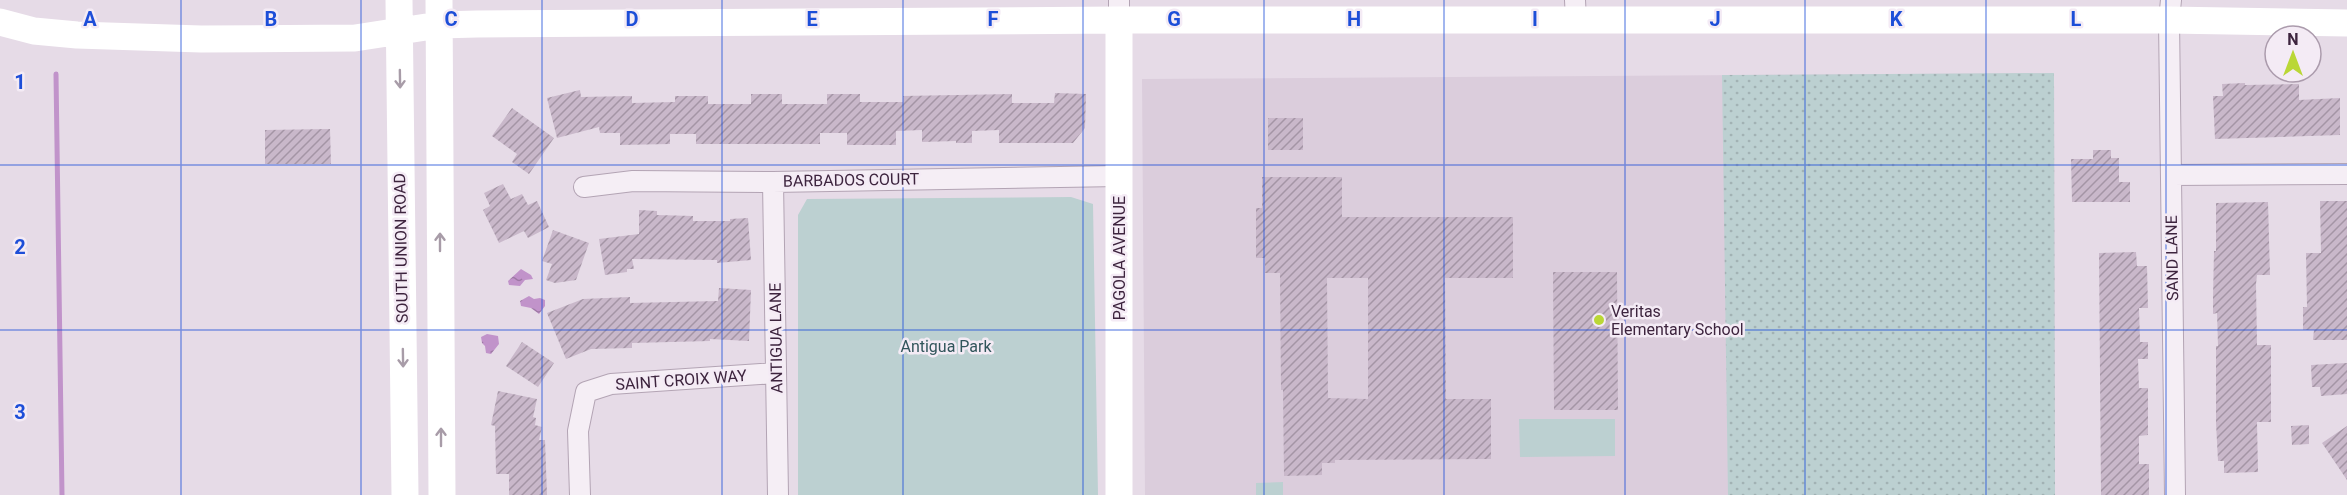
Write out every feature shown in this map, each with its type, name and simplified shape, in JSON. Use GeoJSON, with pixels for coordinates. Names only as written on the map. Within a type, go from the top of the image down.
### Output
{"type":"FeatureCollection","features":[{"type":"Feature","properties":{"kind":"street","name":"SOUTH UNION ROAD"},"geometry":{"type":"LineString","coordinates":[[399,0],[405,495]]}},
{"type":"Feature","properties":{"kind":"street"},"geometry":{"type":"LineString","coordinates":[[0,22],[34,30],[76,35],[190,39],[355,38],[399,30],[439,13],[1119,10],[2170,10],[2347,23]]}},
{"type":"Feature","properties":{"kind":"street","name":"PAGOLA AVENUE"},"geometry":{"type":"LineString","coordinates":[[1119,10],[1119,495]]}},
{"type":"Feature","properties":{"kind":"street","name":"SAND LANE"},"geometry":{"type":"LineString","coordinates":[[2170,10],[2175,495]]}},
{"type":"Feature","properties":{"kind":"street"},"geometry":{"type":"LineString","coordinates":[[439,13],[442,495]]}},
{"type":"Feature","properties":{"kind":"street"},"geometry":{"type":"LineString","coordinates":[[2171,175],[2347,174]]}},
{"type":"Feature","properties":{"kind":"street","name":"BARBADOS COURT"},"geometry":{"type":"LineString","coordinates":[[584,188],[633,181],[773,182],[1119,176]]}},
{"type":"Feature","properties":{"kind":"street","name":"ANTIGUA LANE"},"geometry":{"type":"LineString","coordinates":[[773,182],[778,495]]}},
{"type":"Feature","properties":{"kind":"street","name":"SAINT CROIX WAY"},"geometry":{"type":"LineString","coordinates":[[580,495],[578,431],[586,392],[611,384],[776,373]]}},
{"type":"Feature","properties":{"kind":"shaded area","name":"Veritas Elementary School"},"geometry":{"type":"Polygon","coordinates":[[[2054,73],[2055,495],[1145,495],[1142,79],[2054,73]]]}},
{"type":"Feature","properties":{"kind":"green space"},"geometry":{"type":"Polygon","coordinates":[[[2054,73],[2055,495],[1728,495],[1722,75],[2054,73]]]}},
{"type":"Feature","properties":{"kind":"green space","name":"Antigua Park"},"geometry":{"type":"Polygon","coordinates":[[[1071,197],[1093,204],[1098,495],[798,495],[798,215],[807,199],[1071,197]]]}},
{"type":"Feature","properties":{"kind":"green space"},"geometry":{"type":"Polygon","coordinates":[[[1519,419],[1615,419],[1615,456],[1520,457],[1519,419]]]}},
{"type":"Feature","properties":{"kind":"green space"},"geometry":{"type":"Polygon","coordinates":[[[1283,482],[1283,495],[1256,495],[1256,483],[1283,482]]]}},
{"type":"Feature","properties":{"kind":"water"},"geometry":{"type":"Polygon","coordinates":[[[521,269],[533,279],[525,280],[520,286],[509,285],[508,281],[521,269]]]}},
{"type":"Feature","properties":{"kind":"water"},"geometry":{"type":"Polygon","coordinates":[[[529,296],[545,300],[545,306],[539,314],[531,308],[521,306],[520,301],[529,296]]]}},
{"type":"Feature","properties":{"kind":"water"},"geometry":{"type":"Polygon","coordinates":[[[487,334],[498,336],[499,344],[491,354],[486,353],[482,343],[481,337],[487,334]]]}},
{"type":"Feature","properties":{"kind":"building"},"geometry":{"type":"Polygon","coordinates":[[[2222,84],[2299,84],[2299,100],[2340,98],[2340,135],[2215,139],[2213,96],[2223,96],[2222,84]]]}},
{"type":"Feature","properties":{"kind":"building"},"geometry":{"type":"Polygon","coordinates":[[[580,90],[581,97],[632,96],[632,103],[675,102],[675,96],[708,96],[708,104],[751,104],[751,94],[782,94],[782,104],[827,104],[827,94],[860,94],[860,102],[903,102],[903,96],[1012,94],[1012,103],[1054,103],[1055,93],[1086,94],[1085,128],[1073,143],[999,143],[999,130],[972,131],[972,143],[922,142],[922,130],[896,131],[896,145],[847,145],[847,133],[820,133],[820,144],[696,144],[696,134],[670,134],[670,144],[620,145],[620,133],[600,133],[599,127],[557,138],[547,98],[580,90]]]}},
{"type":"Feature","properties":{"kind":"building"},"geometry":{"type":"Polygon","coordinates":[[[512,108],[554,138],[529,174],[512,162],[517,154],[492,136],[512,108]]]}},
{"type":"Feature","properties":{"kind":"building"},"geometry":{"type":"Polygon","coordinates":[[[1268,118],[1303,118],[1303,150],[1268,150],[1268,118]]]}},
{"type":"Feature","properties":{"kind":"building"},"geometry":{"type":"Polygon","coordinates":[[[330,129],[331,164],[265,164],[265,130],[330,129]]]}},
{"type":"Feature","properties":{"kind":"building"},"geometry":{"type":"Polygon","coordinates":[[[2093,150],[2111,150],[2111,158],[2119,158],[2119,182],[2130,182],[2130,202],[2072,202],[2071,159],[2093,159],[2093,150]]]}},
{"type":"Feature","properties":{"kind":"building"},"geometry":{"type":"Polygon","coordinates":[[[1262,177],[1342,177],[1342,217],[1513,217],[1513,278],[1445,278],[1446,399],[1491,399],[1491,459],[1335,460],[1335,463],[1322,463],[1322,475],[1284,476],[1280,273],[1265,273],[1265,258],[1256,258],[1256,208],[1262,208],[1262,177]],[[1327,278],[1328,398],[1368,399],[1368,278],[1327,278]]]}},
{"type":"Feature","properties":{"kind":"building"},"geometry":{"type":"Polygon","coordinates":[[[503,184],[511,199],[522,194],[528,205],[537,201],[549,227],[528,238],[524,231],[499,243],[483,210],[490,206],[484,193],[503,184]]]}},
{"type":"Feature","properties":{"kind":"building"},"geometry":{"type":"Polygon","coordinates":[[[2320,201],[2347,201],[2347,340],[2313,340],[2314,330],[2303,330],[2303,307],[2307,307],[2306,253],[2321,253],[2320,201]]]}},
{"type":"Feature","properties":{"kind":"building"},"geometry":{"type":"Polygon","coordinates":[[[2268,202],[2270,275],[2257,275],[2256,284],[2257,345],[2271,345],[2271,422],[2257,422],[2258,472],[2224,473],[2224,461],[2218,461],[2216,423],[2216,346],[2218,346],[2217,313],[2213,314],[2213,298],[2216,203],[2268,202]]]}},
{"type":"Feature","properties":{"kind":"building"},"geometry":{"type":"Polygon","coordinates":[[[639,210],[657,211],[657,215],[693,216],[693,221],[730,221],[730,219],[748,218],[751,260],[717,263],[717,260],[632,259],[634,269],[605,275],[599,239],[639,234],[639,210]]]}},
{"type":"Feature","properties":{"kind":"building"},"geometry":{"type":"Polygon","coordinates":[[[553,230],[589,243],[576,280],[555,283],[546,280],[552,264],[542,261],[553,230]]]}},
{"type":"Feature","properties":{"kind":"building"},"geometry":{"type":"Polygon","coordinates":[[[2136,252],[2137,266],[2147,266],[2148,308],[2139,308],[2140,342],[2148,342],[2148,359],[2138,359],[2139,388],[2148,388],[2148,435],[2139,436],[2139,464],[2149,464],[2149,495],[2101,495],[2099,253],[2136,252]]]}},
{"type":"Feature","properties":{"kind":"building"},"geometry":{"type":"Polygon","coordinates":[[[1553,272],[1617,272],[1618,410],[1554,410],[1553,272]]]}},
{"type":"Feature","properties":{"kind":"building"},"geometry":{"type":"Polygon","coordinates":[[[719,288],[751,290],[749,341],[710,339],[710,341],[632,343],[632,348],[591,349],[566,359],[547,313],[583,299],[630,297],[630,303],[718,301],[719,288]]]}},
{"type":"Feature","properties":{"kind":"building"},"geometry":{"type":"Polygon","coordinates":[[[522,342],[554,363],[538,387],[506,366],[522,342]]]}},
{"type":"Feature","properties":{"kind":"building"},"geometry":{"type":"Polygon","coordinates":[[[2347,363],[2347,394],[2321,396],[2320,387],[2312,387],[2311,365],[2347,363]]]}},
{"type":"Feature","properties":{"kind":"building"},"geometry":{"type":"Polygon","coordinates":[[[498,391],[537,399],[533,417],[536,418],[535,425],[542,427],[539,440],[545,440],[547,495],[509,495],[509,474],[496,474],[495,426],[491,425],[498,391]]]}},
{"type":"Feature","properties":{"kind":"building"},"geometry":{"type":"Polygon","coordinates":[[[2309,425],[2309,444],[2292,445],[2291,426],[2309,425]]]}},
{"type":"Feature","properties":{"kind":"building"},"geometry":{"type":"Polygon","coordinates":[[[2347,426],[2347,480],[2322,443],[2347,426]]]}},
{"type":"Feature","properties":{"kind":"waterway"},"geometry":{"type":"LineString","coordinates":[[56,74],[62,495]]}},
{"type":"Feature","properties":{"kind":"place","name":"Veritas Elementary School"},"geometry":{"type":"Point","coordinates":[1599,320]}}]}
